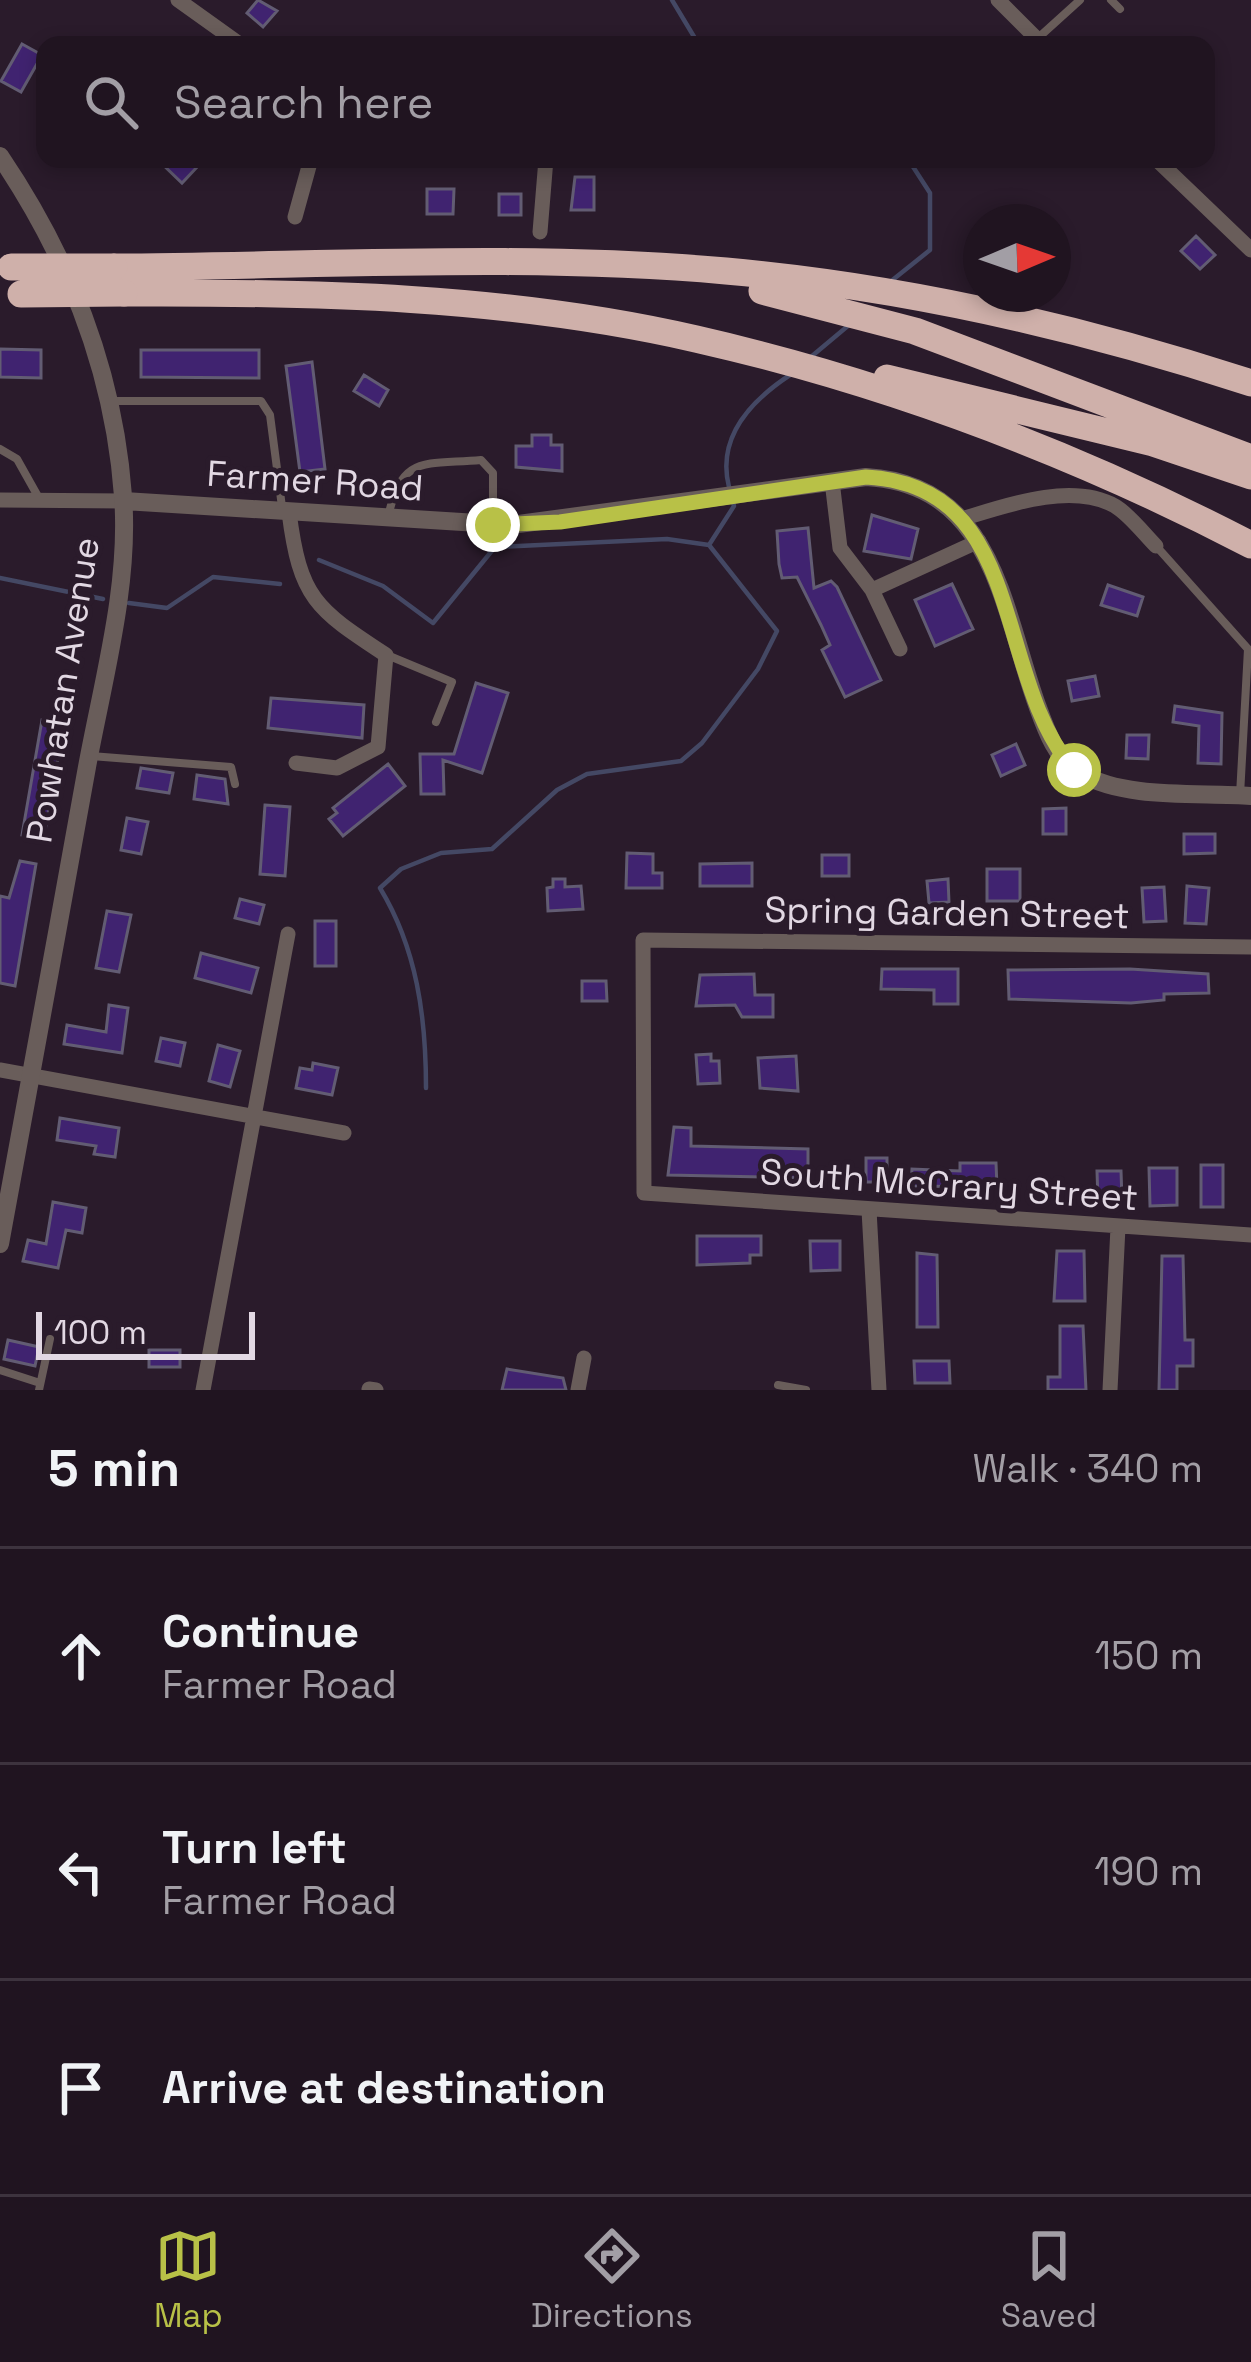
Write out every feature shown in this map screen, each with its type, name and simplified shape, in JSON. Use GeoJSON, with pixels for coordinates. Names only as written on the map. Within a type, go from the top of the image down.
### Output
{"type":"FeatureCollection","features":[{"type":"Feature","properties":{"kind":"highway"},"geometry":{"type":"LineString","coordinates":[[607,266],[820,302],[915,331],[1251,458]]}},
{"type":"Feature","properties":{"kind":"highway"},"geometry":{"type":"LineString","coordinates":[[8,280],[607,266],[722,270],[947,302],[1067,327],[1251,383]]}},
{"type":"Feature","properties":{"kind":"highway"},"geometry":{"type":"LineString","coordinates":[[119,280],[425,300],[694,339],[920,385],[1153,443],[1251,476]]}},
{"type":"Feature","properties":{"kind":"highway"},"geometry":{"type":"LineString","coordinates":[[694,339],[857,383],[1030,442],[1163,500],[1251,545]]}},
{"type":"Feature","properties":{"kind":"street"},"geometry":{"type":"LineString","coordinates":[[178,0],[228,36]]}},
{"type":"Feature","properties":{"kind":"street"},"geometry":{"type":"LineString","coordinates":[[998,0],[1034,36]]}},
{"type":"Feature","properties":{"kind":"street","name":"Powhatan Avenue"},"geometry":{"type":"LineString","coordinates":[[0,156],[53,242],[85,316],[109,401],[124,501],[119,581],[0,1244]]}},
{"type":"Feature","properties":{"kind":"street"},"geometry":{"type":"LineString","coordinates":[[296,217],[308,168]]}},
{"type":"Feature","properties":{"kind":"street"},"geometry":{"type":"LineString","coordinates":[[539,232],[546,168]]}},
{"type":"Feature","properties":{"kind":"street"},"geometry":{"type":"LineString","coordinates":[[1165,168],[1251,250]]}},
{"type":"Feature","properties":{"kind":"street","name":"Farmer Road"},"geometry":{"type":"LineString","coordinates":[[124,501],[493,525],[560,522],[866,477],[913,482],[965,518],[979,541],[1048,735],[1074,770],[1123,788],[1245,795]]}},
{"type":"Feature","properties":{"kind":"street"},"geometry":{"type":"LineString","coordinates":[[832,481],[840,548],[872,590],[900,649]]}},
{"type":"Feature","properties":{"kind":"street"},"geometry":{"type":"LineString","coordinates":[[965,518],[1041,498],[1081,499],[1114,506],[1156,546]]}},
{"type":"Feature","properties":{"kind":"street"},"geometry":{"type":"LineString","coordinates":[[0,500],[124,501]]}},
{"type":"Feature","properties":{"kind":"street"},"geometry":{"type":"LineString","coordinates":[[286,512],[316,606],[386,655],[378,747],[337,768],[296,763]]}},
{"type":"Feature","properties":{"kind":"street"},"geometry":{"type":"LineString","coordinates":[[872,590],[979,541]]}},
{"type":"Feature","properties":{"kind":"street"},"geometry":{"type":"LineString","coordinates":[[203,1390],[288,934]]}},
{"type":"Feature","properties":{"kind":"street","name":"Spring Garden Street"},"geometry":{"type":"LineString","coordinates":[[644,1193],[643,940],[1251,946]]}},
{"type":"Feature","properties":{"kind":"street"},"geometry":{"type":"LineString","coordinates":[[0,1070],[344,1133]]}},
{"type":"Feature","properties":{"kind":"street","name":"South McCrary Street"},"geometry":{"type":"LineString","coordinates":[[644,1193],[1251,1235]]}},
{"type":"Feature","properties":{"kind":"street"},"geometry":{"type":"LineString","coordinates":[[869,1210],[879,1390]]}},
{"type":"Feature","properties":{"kind":"street"},"geometry":{"type":"LineString","coordinates":[[1110,1390],[1118,1227]]}},
{"type":"Feature","properties":{"kind":"street"},"geometry":{"type":"LineString","coordinates":[[578,1390],[584,1358]]}},
{"type":"Feature","properties":{"kind":"lane"},"geometry":{"type":"LineString","coordinates":[[1046,36],[1081,0]]}},
{"type":"Feature","properties":{"kind":"lane"},"geometry":{"type":"LineString","coordinates":[[1111,0],[1120,9]]}},
{"type":"Feature","properties":{"kind":"lane"},"geometry":{"type":"LineString","coordinates":[[109,401],[261,401],[270,415],[286,512]]}},
{"type":"Feature","properties":{"kind":"lane"},"geometry":{"type":"LineString","coordinates":[[0,448],[17,459],[41,501]]}},
{"type":"Feature","properties":{"kind":"lane"},"geometry":{"type":"LineString","coordinates":[[388,519],[400,475],[410,468],[481,460],[493,473],[493,525]]}},
{"type":"Feature","properties":{"kind":"lane"},"geometry":{"type":"LineString","coordinates":[[1156,546],[1250,649],[1245,795]]}},
{"type":"Feature","properties":{"kind":"lane"},"geometry":{"type":"LineString","coordinates":[[386,655],[452,682],[436,722]]}},
{"type":"Feature","properties":{"kind":"lane"},"geometry":{"type":"LineString","coordinates":[[89,756],[231,766],[236,784]]}},
{"type":"Feature","properties":{"kind":"lane"},"geometry":{"type":"LineString","coordinates":[[0,1370],[40,1386],[50,1339]]}},
{"type":"Feature","properties":{"kind":"lane"},"geometry":{"type":"LineString","coordinates":[[778,1385],[806,1390]]}},
{"type":"Feature","properties":{"kind":"building"},"geometry":{"type":"Polygon","coordinates":[[[258,0],[277,11],[263,27],[247,13],[258,0]]]}},
{"type":"Feature","properties":{"kind":"building"},"geometry":{"type":"Polygon","coordinates":[[[22,44],[36,52],[36,66],[21,92],[1,81],[22,44]]]}},
{"type":"Feature","properties":{"kind":"building"},"geometry":{"type":"Polygon","coordinates":[[[166,168],[196,168],[182,183],[166,168]]]}},
{"type":"Feature","properties":{"kind":"building"},"geometry":{"type":"Polygon","coordinates":[[[575,177],[594,177],[594,210],[571,210],[575,177]]]}},
{"type":"Feature","properties":{"kind":"building"},"geometry":{"type":"Polygon","coordinates":[[[427,189],[454,189],[453,214],[427,214],[427,189]]]}},
{"type":"Feature","properties":{"kind":"building"},"geometry":{"type":"Polygon","coordinates":[[[499,194],[521,194],[521,215],[499,215],[499,194]]]}},
{"type":"Feature","properties":{"kind":"building"},"geometry":{"type":"Polygon","coordinates":[[[1196,236],[1215,255],[1200,269],[1181,251],[1196,236]]]}},
{"type":"Feature","properties":{"kind":"building"},"geometry":{"type":"Polygon","coordinates":[[[0,349],[41,350],[41,378],[0,377],[0,349]]]}},
{"type":"Feature","properties":{"kind":"building"},"geometry":{"type":"Polygon","coordinates":[[[141,350],[259,350],[259,378],[141,377],[141,350]]]}},
{"type":"Feature","properties":{"kind":"building"},"geometry":{"type":"Polygon","coordinates":[[[312,362],[325,469],[300,472],[286,366],[312,362]]]}},
{"type":"Feature","properties":{"kind":"building"},"geometry":{"type":"Polygon","coordinates":[[[364,375],[388,390],[379,406],[354,391],[364,375]]]}},
{"type":"Feature","properties":{"kind":"building"},"geometry":{"type":"Polygon","coordinates":[[[532,435],[551,435],[551,445],[562,445],[562,471],[516,467],[516,446],[532,446],[532,435]]]}},
{"type":"Feature","properties":{"kind":"building"},"geometry":{"type":"Polygon","coordinates":[[[872,515],[918,529],[911,559],[864,551],[872,515]]]}},
{"type":"Feature","properties":{"kind":"building"},"geometry":{"type":"Polygon","coordinates":[[[808,528],[814,588],[831,581],[837,587],[881,680],[845,697],[822,650],[830,645],[797,577],[782,578],[777,531],[808,528]]]}},
{"type":"Feature","properties":{"kind":"building"},"geometry":{"type":"Polygon","coordinates":[[[952,584],[973,629],[935,646],[915,600],[952,584]]]}},
{"type":"Feature","properties":{"kind":"building"},"geometry":{"type":"Polygon","coordinates":[[[1108,585],[1143,597],[1137,616],[1101,605],[1108,585]]]}},
{"type":"Feature","properties":{"kind":"building"},"geometry":{"type":"Polygon","coordinates":[[[1095,676],[1099,696],[1072,701],[1068,681],[1095,676]]]}},
{"type":"Feature","properties":{"kind":"building"},"geometry":{"type":"Polygon","coordinates":[[[476,683],[508,693],[482,773],[443,760],[444,794],[421,794],[420,754],[454,754],[476,683]]]}},
{"type":"Feature","properties":{"kind":"building"},"geometry":{"type":"Polygon","coordinates":[[[271,698],[364,705],[362,738],[268,728],[271,698]]]}},
{"type":"Feature","properties":{"kind":"building"},"geometry":{"type":"Polygon","coordinates":[[[1175,706],[1222,713],[1221,764],[1198,763],[1199,726],[1173,722],[1175,706]]]}},
{"type":"Feature","properties":{"kind":"building"},"geometry":{"type":"Polygon","coordinates":[[[42,720],[64,724],[44,838],[22,835],[42,720]]]}},
{"type":"Feature","properties":{"kind":"building"},"geometry":{"type":"Polygon","coordinates":[[[1127,735],[1149,735],[1148,759],[1126,758],[1127,735]]]}},
{"type":"Feature","properties":{"kind":"building"},"geometry":{"type":"Polygon","coordinates":[[[1016,744],[1025,765],[1001,776],[992,755],[1016,744]]]}},
{"type":"Feature","properties":{"kind":"building"},"geometry":{"type":"Polygon","coordinates":[[[388,764],[405,786],[343,836],[329,819],[337,813],[333,808],[388,764]]]}},
{"type":"Feature","properties":{"kind":"building"},"geometry":{"type":"Polygon","coordinates":[[[141,768],[173,773],[169,793],[137,788],[141,768]]]}},
{"type":"Feature","properties":{"kind":"building"},"geometry":{"type":"Polygon","coordinates":[[[197,775],[225,779],[228,804],[194,799],[197,775]]]}},
{"type":"Feature","properties":{"kind":"building"},"geometry":{"type":"Polygon","coordinates":[[[265,805],[290,807],[285,876],[260,874],[265,805]]]}},
{"type":"Feature","properties":{"kind":"building"},"geometry":{"type":"Polygon","coordinates":[[[1066,808],[1066,834],[1043,834],[1043,809],[1066,808]]]}},
{"type":"Feature","properties":{"kind":"building"},"geometry":{"type":"Polygon","coordinates":[[[127,818],[148,822],[141,854],[121,850],[127,818]]]}},
{"type":"Feature","properties":{"kind":"building"},"geometry":{"type":"Polygon","coordinates":[[[1184,834],[1215,834],[1215,853],[1184,854],[1184,834]]]}},
{"type":"Feature","properties":{"kind":"building"},"geometry":{"type":"Polygon","coordinates":[[[627,853],[653,854],[653,873],[662,873],[662,888],[626,888],[627,853]]]}},
{"type":"Feature","properties":{"kind":"building"},"geometry":{"type":"Polygon","coordinates":[[[822,855],[849,855],[849,876],[822,876],[822,855]]]}},
{"type":"Feature","properties":{"kind":"building"},"geometry":{"type":"Polygon","coordinates":[[[20,861],[36,864],[15,986],[0,983],[0,896],[9,898],[20,861]]]}},
{"type":"Feature","properties":{"kind":"building"},"geometry":{"type":"Polygon","coordinates":[[[752,863],[752,886],[700,886],[700,864],[752,863]]]}},
{"type":"Feature","properties":{"kind":"building"},"geometry":{"type":"Polygon","coordinates":[[[987,869],[1020,869],[1020,901],[987,901],[987,869]]]}},
{"type":"Feature","properties":{"kind":"building"},"geometry":{"type":"Polygon","coordinates":[[[553,879],[565,879],[565,887],[581,886],[583,909],[548,911],[547,888],[553,887],[553,879]]]}},
{"type":"Feature","properties":{"kind":"building"},"geometry":{"type":"Polygon","coordinates":[[[948,879],[949,902],[929,903],[927,881],[948,879]]]}},
{"type":"Feature","properties":{"kind":"building"},"geometry":{"type":"Polygon","coordinates":[[[1187,886],[1209,888],[1206,924],[1185,923],[1187,886]]]}},
{"type":"Feature","properties":{"kind":"building"},"geometry":{"type":"Polygon","coordinates":[[[1164,887],[1166,921],[1144,922],[1142,888],[1164,887]]]}},
{"type":"Feature","properties":{"kind":"building"},"geometry":{"type":"Polygon","coordinates":[[[240,899],[264,905],[259,924],[235,918],[240,899]]]}},
{"type":"Feature","properties":{"kind":"building"},"geometry":{"type":"Polygon","coordinates":[[[107,911],[131,915],[119,972],[96,968],[107,911]]]}},
{"type":"Feature","properties":{"kind":"building"},"geometry":{"type":"Polygon","coordinates":[[[315,921],[336,921],[336,966],[315,966],[315,921]]]}},
{"type":"Feature","properties":{"kind":"building"},"geometry":{"type":"Polygon","coordinates":[[[201,953],[258,968],[251,993],[195,978],[201,953]]]}},
{"type":"Feature","properties":{"kind":"building"},"geometry":{"type":"Polygon","coordinates":[[[882,969],[958,969],[958,1004],[934,1004],[934,990],[881,989],[882,969]]]}},
{"type":"Feature","properties":{"kind":"building"},"geometry":{"type":"Polygon","coordinates":[[[1008,970],[1208,974],[1209,993],[1164,994],[1164,1000],[1131,1003],[1009,999],[1008,970]]]}},
{"type":"Feature","properties":{"kind":"building"},"geometry":{"type":"Polygon","coordinates":[[[754,974],[755,995],[773,995],[773,1017],[742,1017],[735,1005],[696,1006],[700,975],[754,974]]]}},
{"type":"Feature","properties":{"kind":"building"},"geometry":{"type":"Polygon","coordinates":[[[582,981],[606,981],[607,1001],[582,1001],[582,981]]]}},
{"type":"Feature","properties":{"kind":"building"},"geometry":{"type":"Polygon","coordinates":[[[109,1005],[128,1008],[122,1053],[64,1044],[67,1025],[106,1032],[109,1005]]]}},
{"type":"Feature","properties":{"kind":"building"},"geometry":{"type":"Polygon","coordinates":[[[161,1038],[185,1043],[180,1066],[156,1061],[161,1038]]]}},
{"type":"Feature","properties":{"kind":"building"},"geometry":{"type":"Polygon","coordinates":[[[218,1045],[240,1051],[230,1087],[209,1081],[218,1045]]]}},
{"type":"Feature","properties":{"kind":"building"},"geometry":{"type":"Polygon","coordinates":[[[711,1054],[711,1061],[719,1061],[720,1083],[698,1084],[696,1055],[711,1054]]]}},
{"type":"Feature","properties":{"kind":"building"},"geometry":{"type":"Polygon","coordinates":[[[796,1056],[798,1091],[760,1088],[758,1058],[796,1056]]]}},
{"type":"Feature","properties":{"kind":"building"},"geometry":{"type":"Polygon","coordinates":[[[313,1063],[338,1068],[332,1095],[296,1088],[300,1068],[312,1070],[313,1063]]]}},
{"type":"Feature","properties":{"kind":"building"},"geometry":{"type":"Polygon","coordinates":[[[60,1118],[119,1128],[115,1157],[94,1154],[96,1146],[57,1140],[60,1118]]]}},
{"type":"Feature","properties":{"kind":"building"},"geometry":{"type":"Polygon","coordinates":[[[674,1127],[691,1128],[691,1146],[808,1149],[808,1178],[668,1175],[674,1127]]]}},
{"type":"Feature","properties":{"kind":"building"},"geometry":{"type":"Polygon","coordinates":[[[866,1158],[887,1158],[887,1182],[866,1182],[866,1158]]]}},
{"type":"Feature","properties":{"kind":"building"},"geometry":{"type":"Polygon","coordinates":[[[960,1163],[996,1163],[997,1187],[911,1186],[912,1169],[960,1171],[960,1163]]]}},
{"type":"Feature","properties":{"kind":"building"},"geometry":{"type":"Polygon","coordinates":[[[1201,1165],[1223,1165],[1223,1207],[1201,1207],[1201,1165]]]}},
{"type":"Feature","properties":{"kind":"building"},"geometry":{"type":"Polygon","coordinates":[[[1149,1168],[1177,1168],[1177,1205],[1150,1206],[1149,1168]]]}},
{"type":"Feature","properties":{"kind":"building"},"geometry":{"type":"Polygon","coordinates":[[[1097,1171],[1121,1171],[1122,1200],[1098,1201],[1097,1171]]]}},
{"type":"Feature","properties":{"kind":"building"},"geometry":{"type":"Polygon","coordinates":[[[53,1202],[86,1208],[82,1233],[66,1230],[58,1268],[23,1261],[28,1240],[46,1244],[53,1202]]]}},
{"type":"Feature","properties":{"kind":"building"},"geometry":{"type":"Polygon","coordinates":[[[697,1236],[761,1236],[761,1255],[750,1255],[750,1263],[697,1265],[697,1236]]]}},
{"type":"Feature","properties":{"kind":"building"},"geometry":{"type":"Polygon","coordinates":[[[810,1241],[840,1241],[840,1270],[811,1271],[810,1241]]]}},
{"type":"Feature","properties":{"kind":"building"},"geometry":{"type":"Polygon","coordinates":[[[1057,1251],[1084,1251],[1085,1301],[1054,1301],[1057,1251]]]}},
{"type":"Feature","properties":{"kind":"building"},"geometry":{"type":"Polygon","coordinates":[[[917,1253],[937,1255],[938,1327],[917,1327],[917,1253]]]}},
{"type":"Feature","properties":{"kind":"building"},"geometry":{"type":"Polygon","coordinates":[[[1162,1256],[1183,1256],[1185,1340],[1193,1340],[1193,1366],[1177,1366],[1177,1390],[1159,1390],[1162,1256]]]}},
{"type":"Feature","properties":{"kind":"building"},"geometry":{"type":"Polygon","coordinates":[[[1060,1326],[1083,1326],[1086,1390],[1048,1390],[1048,1377],[1060,1377],[1060,1326]]]}},
{"type":"Feature","properties":{"kind":"building"},"geometry":{"type":"Polygon","coordinates":[[[8,1340],[39,1347],[35,1366],[4,1359],[8,1340]]]}},
{"type":"Feature","properties":{"kind":"building"},"geometry":{"type":"Polygon","coordinates":[[[149,1350],[180,1350],[180,1367],[149,1367],[149,1350]]]}},
{"type":"Feature","properties":{"kind":"building"},"geometry":{"type":"Polygon","coordinates":[[[914,1361],[949,1361],[950,1383],[915,1383],[914,1361]]]}},
{"type":"Feature","properties":{"kind":"building"},"geometry":{"type":"Polygon","coordinates":[[[507,1369],[563,1378],[566,1390],[502,1390],[507,1369]]]}},
{"type":"Feature","properties":{"kind":"waterway"},"geometry":{"type":"LineString","coordinates":[[672,0],[694,36]]}},
{"type":"Feature","properties":{"kind":"waterway"},"geometry":{"type":"LineString","coordinates":[[890,282],[930,250],[930,193],[914,168]]}},
{"type":"Feature","properties":{"kind":"waterway"},"geometry":{"type":"LineString","coordinates":[[812,356],[849,325]]}},
{"type":"Feature","properties":{"kind":"waterway"},"geometry":{"type":"LineString","coordinates":[[729,487],[728,452],[740,421],[790,375]]}},
{"type":"Feature","properties":{"kind":"waterway"},"geometry":{"type":"LineString","coordinates":[[426,1088],[417,984],[403,935],[380,888],[401,869],[441,853],[492,849],[557,790],[587,774],[681,761],[702,743],[758,669],[777,631],[709,545],[734,506],[732,498]]}},
{"type":"Feature","properties":{"kind":"waterway"},"geometry":{"type":"LineString","coordinates":[[319,560],[383,586],[433,623],[495,547],[667,539],[709,545]]}},
{"type":"Feature","properties":{"kind":"waterway"},"geometry":{"type":"LineString","coordinates":[[129,603],[167,608],[213,577],[280,584]]}},
{"type":"Feature","properties":{"kind":"waterway"},"geometry":{"type":"LineString","coordinates":[[0,578],[103,599]]}},
{"type":"Feature","properties":{"kind":"route"},"geometry":{"type":"LineString","coordinates":[[493,525],[560,522],[866,477],[913,482],[941,497],[965,518],[984,548],[1048,735],[1074,770]]}}]}
